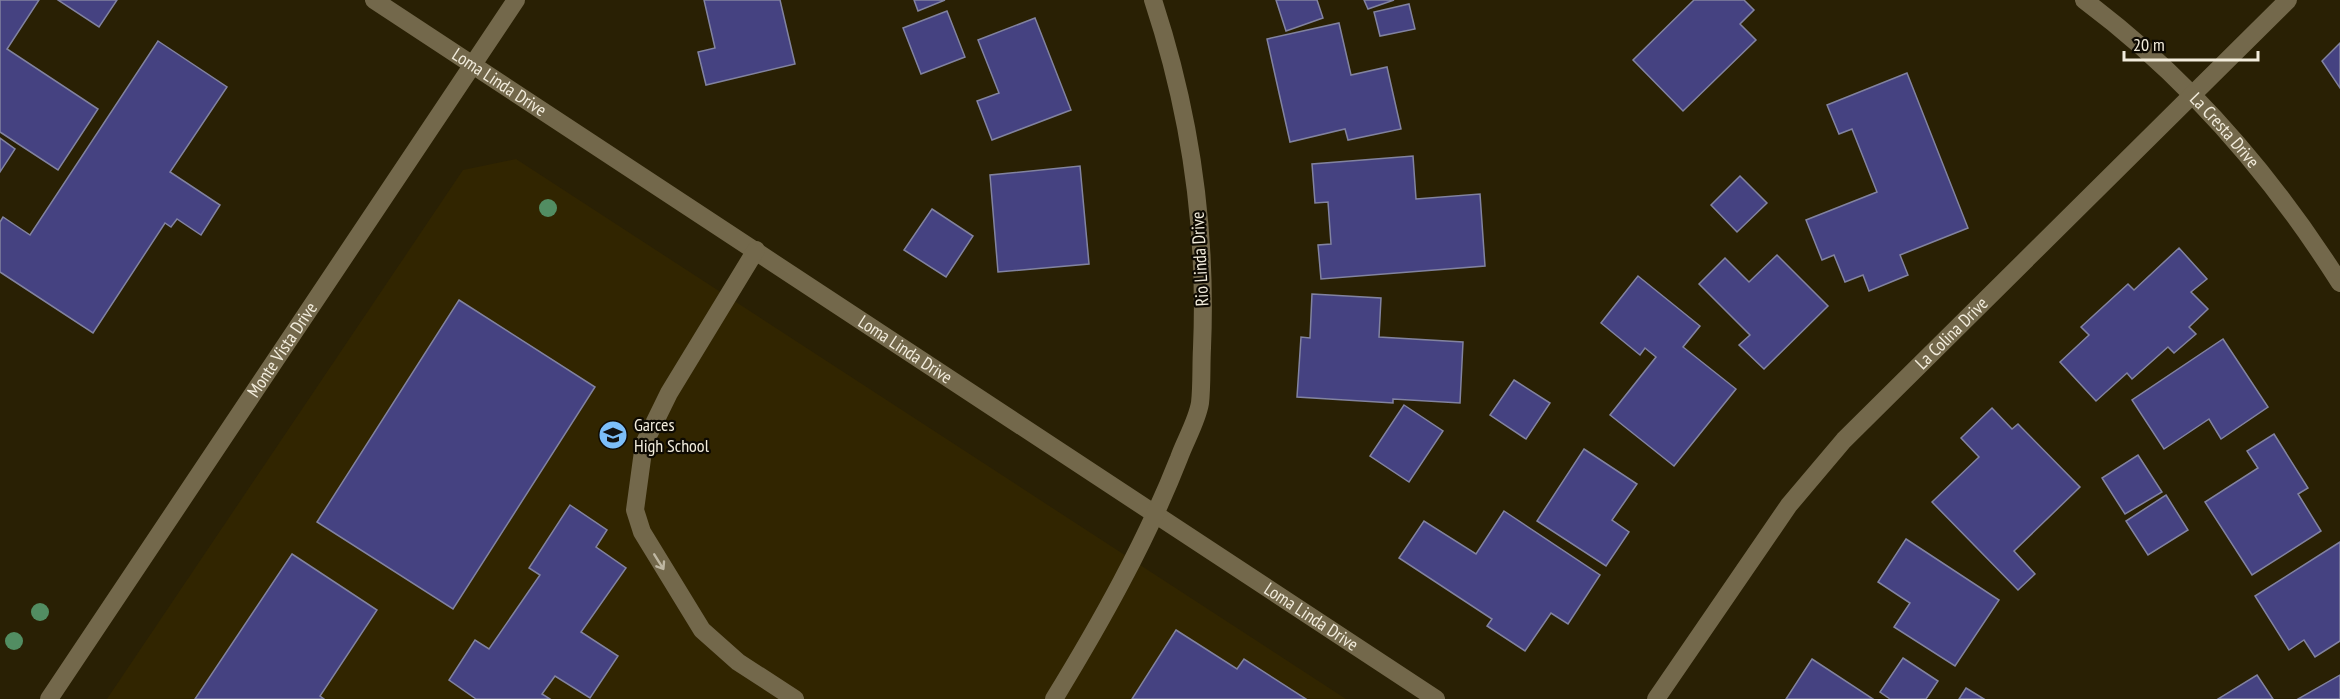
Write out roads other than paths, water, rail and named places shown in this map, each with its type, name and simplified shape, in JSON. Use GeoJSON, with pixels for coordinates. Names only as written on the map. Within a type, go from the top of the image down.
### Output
{"type":"FeatureCollection","features":[{"type":"Feature","properties":{"kind":"street","name":"Loma Linda Drive"},"geometry":{"type":"LineString","coordinates":[[375,0],[1436,699]]}},
{"type":"Feature","properties":{"kind":"street","name":"Monte Vista Drive"},"geometry":{"type":"LineString","coordinates":[[49,699],[516,0]]}},
{"type":"Feature","properties":{"kind":"street","name":"Rio Linda Drive"},"geometry":{"type":"LineString","coordinates":[[1054,699],[1094,634],[1156,515],[1200,405],[1203,316],[1200,228],[1189,140],[1165,36],[1153,0]]}},
{"type":"Feature","properties":{"kind":"street","name":"La Cresta Drive"},"geometry":{"type":"LineString","coordinates":[[2084,0],[2114,22],[2193,94],[2237,141],[2304,225],[2340,283]]}},
{"type":"Feature","properties":{"kind":"street","name":"La Colina Drive"},"geometry":{"type":"LineString","coordinates":[[1656,699],[1789,505],[1844,440],[2288,0]]}},
{"type":"Feature","properties":{"kind":"street"},"geometry":{"type":"LineString","coordinates":[[756,250],[669,393],[644,444],[635,510],[642,532],[702,630],[738,662],[795,699]]}},
{"type":"Feature","properties":{"kind":"place","name":"Garces High School"},"geometry":{"type":"Point","coordinates":[613,435]}}]}
